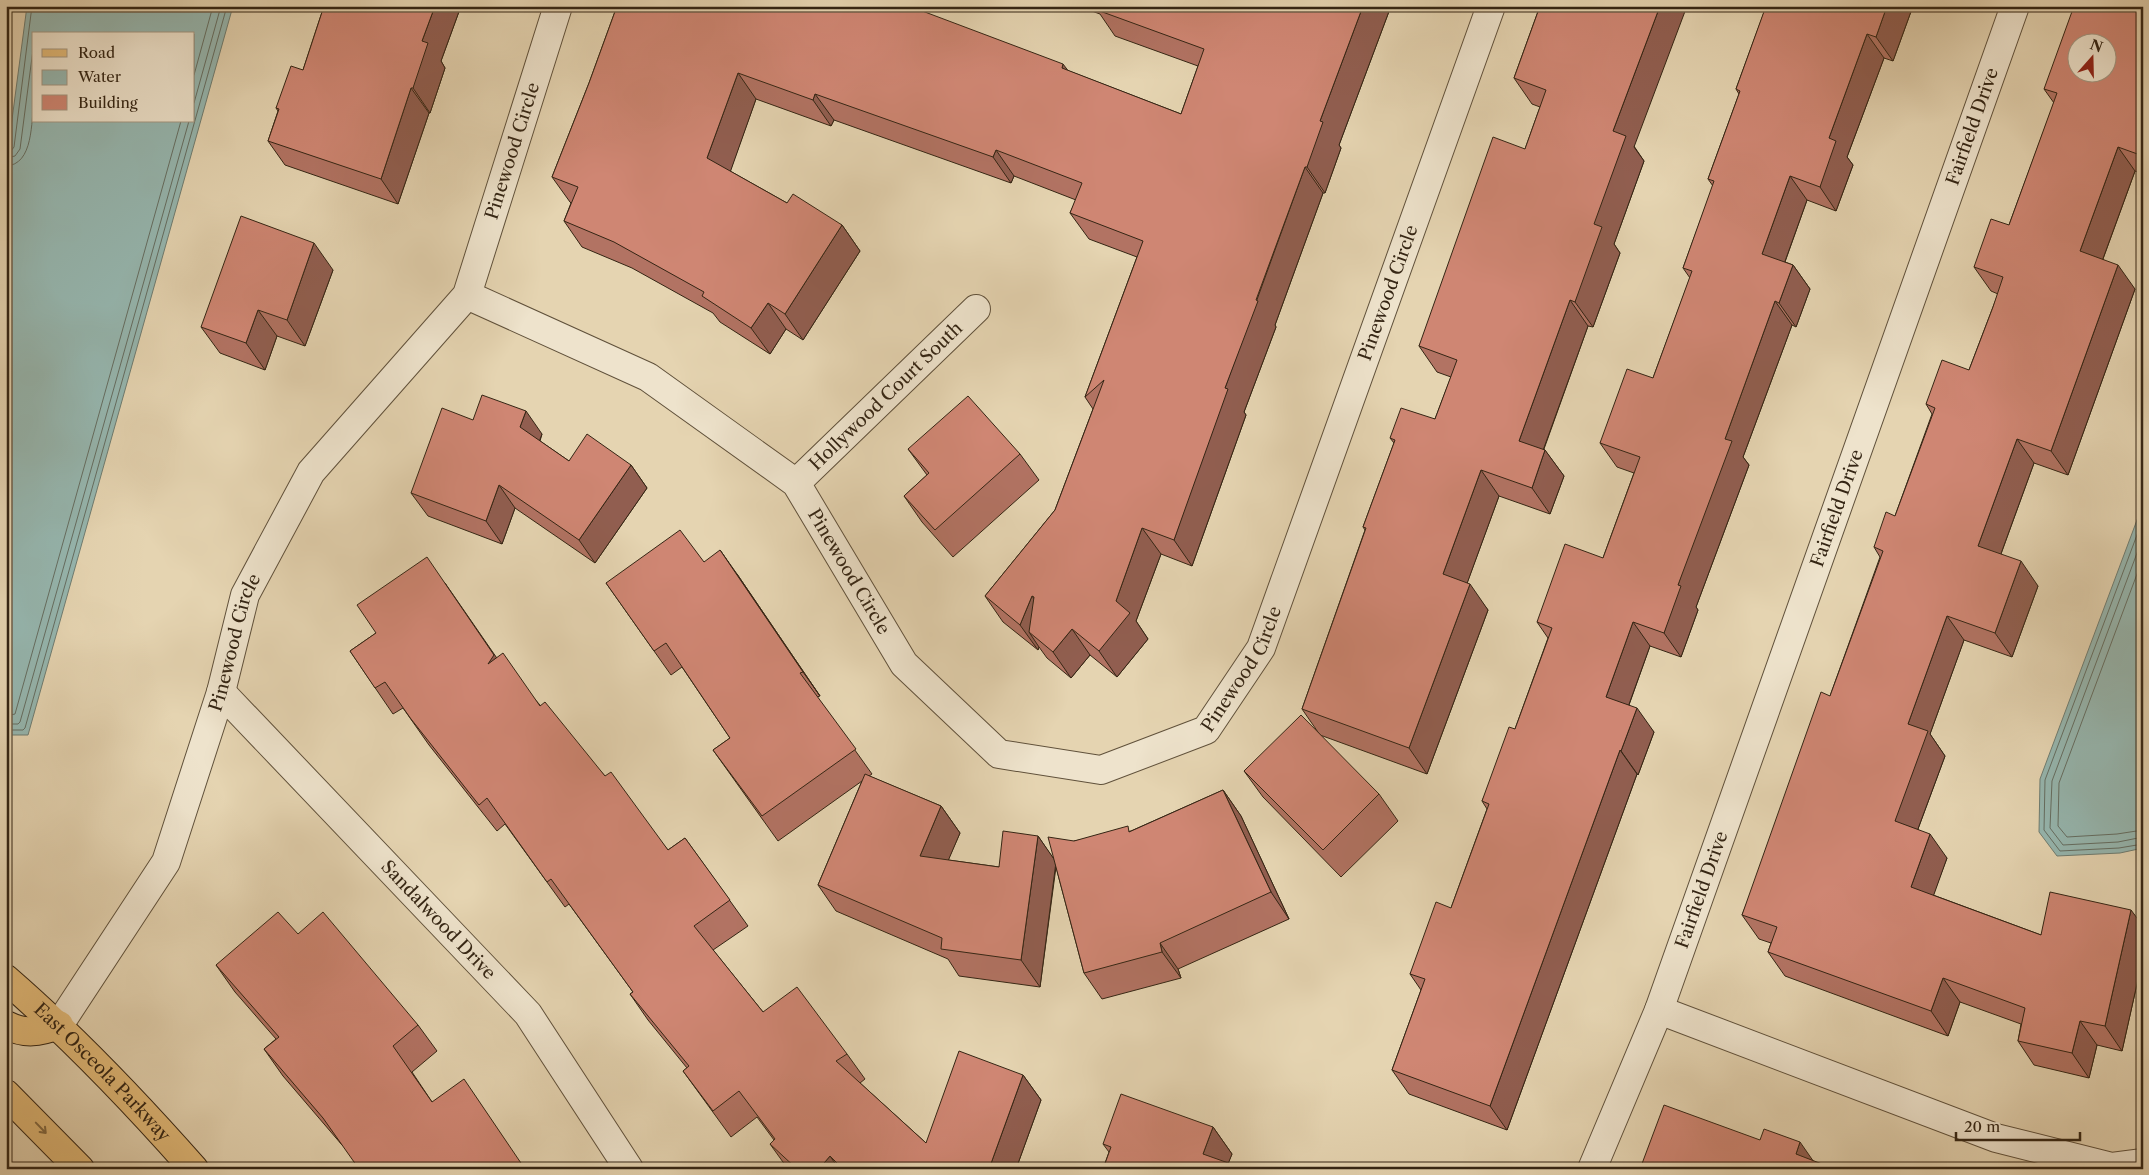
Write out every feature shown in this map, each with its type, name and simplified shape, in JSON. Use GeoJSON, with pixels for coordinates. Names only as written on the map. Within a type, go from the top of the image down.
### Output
{"type":"FeatureCollection","features":[{"type":"Feature","properties":{"kind":"main road","name":"East Osceola Parkway"},"geometry":{"type":"LineString","coordinates":[[6,979],[59,1025],[141,1109],[194,1169]]}},
{"type":"Feature","properties":{"kind":"main road"},"geometry":{"type":"LineString","coordinates":[[6,1025],[16,1030],[39,1032],[59,1025]]}},
{"type":"Feature","properties":{"kind":"main road"},"geometry":{"type":"LineString","coordinates":[[6,1094],[80,1169]]}},
{"type":"Feature","properties":{"kind":"street","name":"Pinewood Circle"},"geometry":{"type":"LineString","coordinates":[[59,1025],[166,862],[221,692],[244,595],[311,472],[467,295],[558,6]]}},
{"type":"Feature","properties":{"kind":"street","name":"Pinewood Circle"},"geometry":{"type":"LineString","coordinates":[[467,295],[648,377],[796,483],[904,664],[999,754],[1100,770],[1206,730],[1261,648],[1491,6]]}},
{"type":"Feature","properties":{"kind":"street","name":"Fairfield Drive"},"geometry":{"type":"LineString","coordinates":[[1592,1169],[1659,1010],[2015,6]]}},
{"type":"Feature","properties":{"kind":"street","name":"Hollywood Court South"},"geometry":{"type":"LineString","coordinates":[[796,483],[976,309]]}},
{"type":"Feature","properties":{"kind":"street","name":"Sandalwood Drive"},"geometry":{"type":"LineString","coordinates":[[221,692],[528,1014],[629,1169]]}},
{"type":"Feature","properties":{"kind":"street"},"geometry":{"type":"LineString","coordinates":[[1659,1010],[1996,1138],[2112,1167],[2143,1163]]}},
{"type":"Feature","properties":{"kind":"water"},"geometry":{"type":"Polygon","coordinates":[[[27,6],[233,6],[28,735],[6,735],[6,165],[27,6]]]}},
{"type":"Feature","properties":{"kind":"water"},"geometry":{"type":"Polygon","coordinates":[[[2143,504],[2143,848],[2120,853],[2057,856],[2039,832],[2040,779],[2143,504]]]}},
{"type":"Feature","properties":{"kind":"building"},"geometry":{"type":"Polygon","coordinates":[[[324,6],[435,6],[422,41],[428,43],[381,179],[268,141],[279,109],[276,108],[291,66],[303,70],[324,6]]]}},
{"type":"Feature","properties":{"kind":"building"},"geometry":{"type":"Polygon","coordinates":[[[617,6],[909,6],[1063,64],[1062,68],[1181,114],[1204,49],[1097,10],[1099,6],[1363,6],[1320,121],[1323,122],[1307,167],[1305,167],[1256,300],[1258,301],[1225,388],[1228,389],[1174,540],[1142,528],[1116,601],[1130,613],[1099,651],[1072,629],[1053,652],[1029,632],[1034,597],[1032,596],[1020,625],[985,596],[1055,510],[1104,380],[1085,397],[1143,241],[1070,213],[1082,183],[996,150],[993,157],[815,94],[813,100],[738,73],[707,158],[787,203],[793,194],[842,225],[785,314],[768,303],[751,328],[702,296],[704,292],[614,242],[564,221],[578,187],[552,177],[617,6]]]}},
{"type":"Feature","properties":{"kind":"building"},"geometry":{"type":"Polygon","coordinates":[[[1540,6],[1660,6],[1613,131],[1626,136],[1594,224],[1602,227],[1575,302],[1570,300],[1519,441],[1545,450],[1532,488],[1481,470],[1443,574],[1470,584],[1409,748],[1302,709],[1366,528],[1363,527],[1395,440],[1390,438],[1401,408],[1435,419],[1457,360],[1419,346],[1493,137],[1525,149],[1546,90],[1514,78],[1540,6]]]}},
{"type":"Feature","properties":{"kind":"building"},"geometry":{"type":"Polygon","coordinates":[[[1766,6],[1887,6],[1876,37],[1867,34],[1829,138],[1836,141],[1820,187],[1790,176],[1762,254],[1793,265],[1779,303],[1775,301],[1725,439],[1732,441],[1678,585],[1681,586],[1664,633],[1633,622],[1606,697],[1637,708],[1490,1106],[1392,1070],[1425,979],[1410,974],[1436,902],[1451,908],[1489,804],[1482,801],[1509,727],[1515,729],[1552,628],[1537,622],[1565,544],[1603,558],[1640,457],[1600,443],[1627,369],[1653,378],[1692,271],[1683,268],[1714,181],[1708,179],[1740,91],[1736,89],[1766,6]]]}},
{"type":"Feature","properties":{"kind":"building"},"geometry":{"type":"Polygon","coordinates":[[[2074,6],[2143,6],[2143,156],[2118,147],[2080,251],[2118,265],[2051,451],[2017,439],[1978,546],[2021,561],[1995,633],[1947,616],[1908,724],[1928,731],[1895,821],[1930,834],[1911,887],[2041,935],[2050,892],[2131,910],[2105,1026],[2080,1021],[2072,1053],[2018,1041],[2025,1008],[1943,978],[1931,1011],[1768,952],[1777,927],[1742,915],[1821,692],[1830,696],[1883,551],[1874,547],[1886,512],[1895,516],[1935,408],[1926,404],[1942,360],[1969,370],[2003,277],[1974,267],[1991,219],[2009,225],[2057,93],[2044,89],[2074,6]]]}},
{"type":"Feature","properties":{"kind":"building"},"geometry":{"type":"Polygon","coordinates":[[[241,216],[314,243],[287,320],[258,310],[246,343],[201,327],[241,216]]]}},
{"type":"Feature","properties":{"kind":"building"},"geometry":{"type":"Polygon","coordinates":[[[482,395],[526,411],[520,427],[569,461],[587,434],[631,465],[579,540],[499,485],[486,521],[411,493],[442,408],[473,420],[482,395]]]}},
{"type":"Feature","properties":{"kind":"building"},"geometry":{"type":"Polygon","coordinates":[[[968,396],[1020,454],[935,530],[904,496],[929,473],[908,449],[968,396]]]}},
{"type":"Feature","properties":{"kind":"building"},"geometry":{"type":"Polygon","coordinates":[[[680,530],[704,562],[720,550],[803,672],[800,673],[856,749],[762,816],[713,750],[730,738],[666,643],[654,651],[606,583],[680,530]]]}},
{"type":"Feature","properties":{"kind":"building"},"geometry":{"type":"Polygon","coordinates":[[[427,557],[494,655],[488,664],[503,653],[540,706],[545,702],[605,776],[611,772],[668,850],[685,838],[730,900],[694,926],[763,1012],[797,987],[847,1054],[836,1061],[926,1143],[959,1051],[1023,1075],[989,1169],[843,1169],[830,1156],[819,1169],[797,1169],[770,1144],[775,1139],[739,1091],[713,1111],[683,1071],[689,1066],[630,994],[633,992],[551,879],[547,882],[487,798],[479,805],[411,719],[385,682],[375,688],[350,651],[376,633],[357,605],[427,557]]]}},
{"type":"Feature","properties":{"kind":"building"},"geometry":{"type":"Polygon","coordinates":[[[1301,715],[1379,794],[1323,850],[1244,771],[1301,715]]]}},
{"type":"Feature","properties":{"kind":"building"},"geometry":{"type":"Polygon","coordinates":[[[865,774],[941,806],[920,856],[999,867],[1003,831],[1038,836],[1021,960],[941,949],[942,938],[818,885],[865,774]]]}},
{"type":"Feature","properties":{"kind":"building"},"geometry":{"type":"Polygon","coordinates":[[[1223,790],[1271,892],[1160,943],[1162,952],[1084,973],[1048,837],[1074,841],[1128,826],[1129,832],[1223,790]]]}},
{"type":"Feature","properties":{"kind":"building"},"geometry":{"type":"Polygon","coordinates":[[[278,912],[298,934],[323,912],[418,1025],[393,1046],[432,1102],[464,1079],[525,1169],[359,1169],[323,1118],[264,1049],[279,1037],[216,965],[278,912]]]}},
{"type":"Feature","properties":{"kind":"building"},"geometry":{"type":"Polygon","coordinates":[[[1121,1094],[1213,1127],[1203,1154],[1234,1165],[1233,1169],[1103,1169],[1111,1147],[1103,1144],[1121,1094]]]}},
{"type":"Feature","properties":{"kind":"building"},"geometry":{"type":"Polygon","coordinates":[[[1664,1105],[1760,1140],[1764,1129],[1800,1142],[1796,1154],[1835,1169],[1640,1169],[1664,1105]]]}}]}
